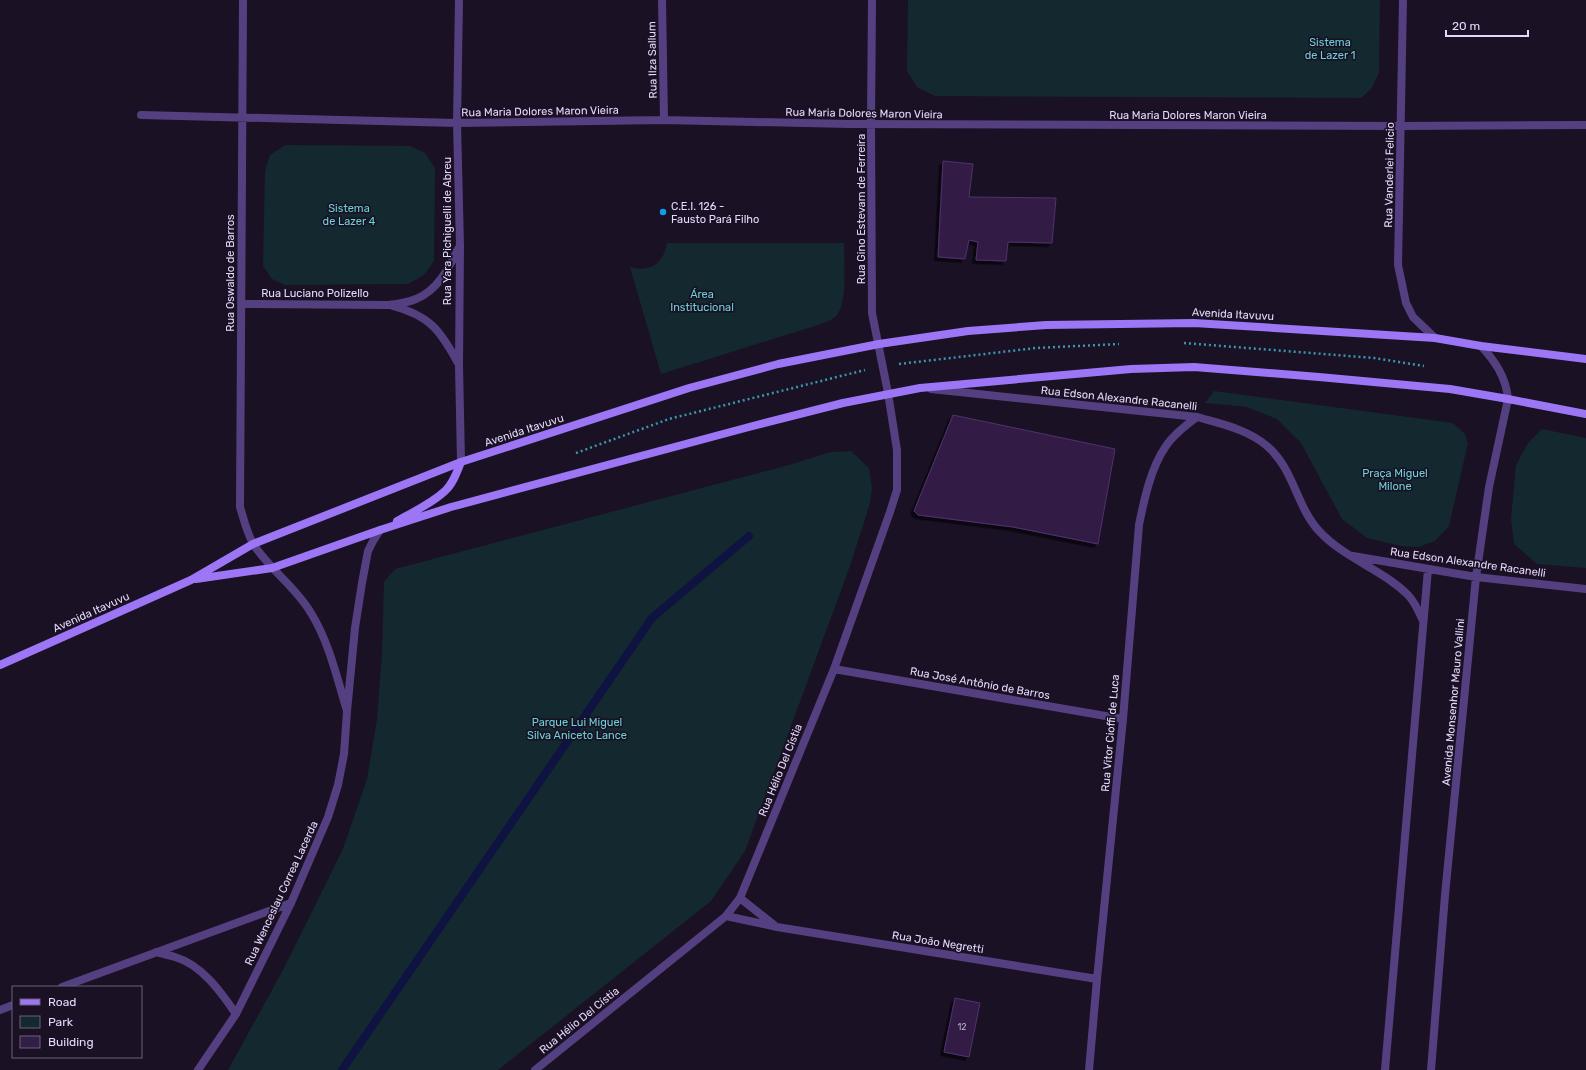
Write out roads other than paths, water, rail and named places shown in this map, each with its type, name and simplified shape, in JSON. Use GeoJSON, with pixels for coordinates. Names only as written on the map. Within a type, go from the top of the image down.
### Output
{"type":"FeatureCollection","features":[{"type":"Feature","properties":{"kind":"main road","name":"Avenida Itavuvu"},"geometry":{"type":"LineString","coordinates":[[0,665],[191,580],[253,544],[461,462],[689,388],[778,364],[879,344],[944,334],[1046,325],[1194,322],[1435,338],[1481,346],[1586,359]]}},
{"type":"Feature","properties":{"kind":"main road","name":"Avenida Itavuvu"},"geometry":{"type":"LineString","coordinates":[[191,580],[272,568],[451,507],[843,403],[888,393],[920,388],[1131,369],[1194,368],[1319,377],[1442,389],[1508,399],[1586,414]]}},
{"type":"Feature","properties":{"kind":"main road"},"geometry":{"type":"LineString","coordinates":[[380,530],[429,502],[445,491],[453,480],[461,462]]}},
{"type":"Feature","properties":{"kind":"street","name":"Rua Oswaldo de Barros"},"geometry":{"type":"LineString","coordinates":[[242,0],[240,508],[253,544],[272,568]]}},
{"type":"Feature","properties":{"kind":"street","name":"Rua Yara Pichiguelli de Abreu"},"geometry":{"type":"LineString","coordinates":[[459,0],[459,365],[461,462]]}},
{"type":"Feature","properties":{"kind":"street","name":"Rua Ilza Sallum"},"geometry":{"type":"LineString","coordinates":[[662,0],[664,120]]}},
{"type":"Feature","properties":{"kind":"street","name":"Rua Gino Estevam de Ferreira"},"geometry":{"type":"LineString","coordinates":[[872,0],[872,313],[879,344]]}},
{"type":"Feature","properties":{"kind":"street","name":"Rua Vanderlei Felicio"},"geometry":{"type":"LineString","coordinates":[[1403,0],[1398,265],[1406,302],[1413,317],[1435,338]]}},
{"type":"Feature","properties":{"kind":"street","name":"Rua Maria Dolores Maron Vieira"},"geometry":{"type":"LineString","coordinates":[[141,115],[458,123],[664,120],[871,124],[1400,126],[1586,125]]}},
{"type":"Feature","properties":{"kind":"street","name":"Rua Luciano Polizello"},"geometry":{"type":"LineString","coordinates":[[241,304],[405,303],[417,299],[429,292],[446,272],[460,246]]}},
{"type":"Feature","properties":{"kind":"street","name":"Rua Luciano Polizello"},"geometry":{"type":"LineString","coordinates":[[388,304],[409,310],[425,319],[439,332],[459,365]]}},
{"type":"Feature","properties":{"kind":"street"},"geometry":{"type":"LineString","coordinates":[[879,344],[888,393]]}},
{"type":"Feature","properties":{"kind":"street","name":"Avenida Monsenhor Mauro Vallini"},"geometry":{"type":"LineString","coordinates":[[1431,1070],[1447,880],[1476,576],[1489,487],[1508,399],[1507,389],[1498,367],[1481,346]]}},
{"type":"Feature","properties":{"kind":"street","name":"Rua Edson Alexandre Racanelli"},"geometry":{"type":"LineString","coordinates":[[920,388],[1197,417],[1237,428],[1267,445],[1280,460],[1290,476],[1306,514],[1330,543],[1348,556],[1399,586],[1412,600],[1423,621]]}},
{"type":"Feature","properties":{"kind":"street","name":"Rua Hélio Del Cístia"},"geometry":{"type":"LineString","coordinates":[[536,1070],[726,916],[740,898],[834,669],[897,490],[897,450],[888,393]]}},
{"type":"Feature","properties":{"kind":"street","name":"Rua Vitor Cioffi de Luca"},"geometry":{"type":"LineString","coordinates":[[1089,1070],[1096,979],[1123,719],[1139,525],[1145,499],[1157,461],[1165,447],[1185,426],[1197,417]]}},
{"type":"Feature","properties":{"kind":"street","name":"Rua Wenceslau Correa Lacerda"},"geometry":{"type":"LineString","coordinates":[[198,1070],[236,1014],[291,903],[328,817],[338,785],[344,754],[347,711],[362,583],[368,552],[380,530]]}},
{"type":"Feature","properties":{"kind":"street","name":"Rua Edson Alexandre Racanelli"},"geometry":{"type":"LineString","coordinates":[[1348,556],[1476,576],[1586,589]]}},
{"type":"Feature","properties":{"kind":"street","name":"Rua Wenceslau Correa Lacerda"},"geometry":{"type":"LineString","coordinates":[[272,568],[296,592],[311,612],[324,639],[347,711]]}},
{"type":"Feature","properties":{"kind":"street"},"geometry":{"type":"LineString","coordinates":[[1385,1070],[1428,569]]}},
{"type":"Feature","properties":{"kind":"street","name":"Rua José Antônio de Barros"},"geometry":{"type":"LineString","coordinates":[[834,669],[1123,719]]}},
{"type":"Feature","properties":{"kind":"street","name":"Rua João Negretti"},"geometry":{"type":"LineString","coordinates":[[740,898],[777,927]]}},
{"type":"Feature","properties":{"kind":"street"},"geometry":{"type":"LineString","coordinates":[[65,986],[291,903]]}},
{"type":"Feature","properties":{"kind":"street","name":"Rua João Negretti"},"geometry":{"type":"LineString","coordinates":[[726,916],[777,927],[1096,979]]}},
{"type":"Feature","properties":{"kind":"street"},"geometry":{"type":"LineString","coordinates":[[155,952],[176,957],[190,964],[201,972],[218,990],[236,1014]]}},
{"type":"Feature","properties":{"kind":"street"},"geometry":{"type":"LineString","coordinates":[[0,1010],[12,1005]]}},
{"type":"Feature","properties":{"kind":"waterway"},"geometry":{"type":"LineString","coordinates":[[342,1070],[652,618],[749,536]]}},
{"type":"Feature","properties":{"kind":"place","name":"C.E.I. 126 - Fausto Pará Filho"},"geometry":{"type":"Point","coordinates":[663,212]}},
{"type":"Feature","properties":{"kind":"park label","name":"Sistema de Lazer 1"},"geometry":{"type":"Point","coordinates":[1330,48]}},
{"type":"Feature","properties":{"kind":"park label","name":"Sistema de Lazer 4"},"geometry":{"type":"Point","coordinates":[349,214]}},
{"type":"Feature","properties":{"kind":"park label","name":"Área Institucional"},"geometry":{"type":"Point","coordinates":[702,300]}},
{"type":"Feature","properties":{"kind":"park label","name":"Praça Miguel Milone"},"geometry":{"type":"Point","coordinates":[1395,479]}},
{"type":"Feature","properties":{"kind":"park label","name":"Parque Lui Miguel Silva Aniceto Lance"},"geometry":{"type":"Point","coordinates":[577,728]}}]}
